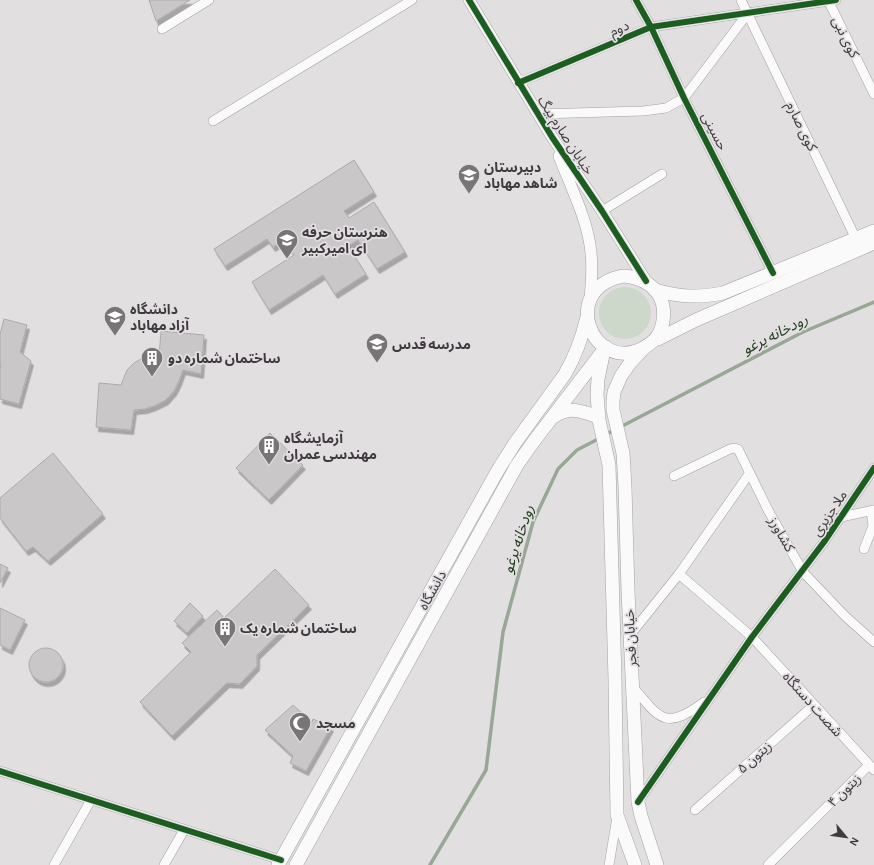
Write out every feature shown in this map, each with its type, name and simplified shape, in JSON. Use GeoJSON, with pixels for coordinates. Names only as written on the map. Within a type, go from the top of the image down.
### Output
{"type":"FeatureCollection","features":[{"type":"Feature","properties":{"kind":"main road"},"geometry":{"type":"LineString","coordinates":[[874,230],[856,239],[773,273],[723,292],[707,296],[693,297],[674,295],[635,277],[613,277],[595,290],[590,300],[587,317],[590,329],[593,335],[606,347],[625,353],[635,352],[696,320],[874,243]]}},
{"type":"Feature","properties":{"kind":"main road"},"geometry":{"type":"LineString","coordinates":[[650,285],[662,301],[664,314],[658,339]]}},
{"type":"Feature","properties":{"kind":"main road","name":"دانشگاه"},"geometry":{"type":"LineString","coordinates":[[283,863],[498,470],[515,443],[566,374],[583,336],[587,317]]}},
{"type":"Feature","properties":{"kind":"main road","name":"دانشگاه"},"geometry":{"type":"LineString","coordinates":[[296,865],[511,476],[534,441],[606,347]]}},
{"type":"Feature","properties":{"kind":"main road","name":"خیابان فجر"},"geometry":{"type":"LineString","coordinates":[[606,347],[600,365],[597,386],[598,419],[610,465],[617,815],[635,865]]}},
{"type":"Feature","properties":{"kind":"main road","name":"خیابان فجر"},"geometry":{"type":"LineString","coordinates":[[644,348],[630,363],[621,376],[614,392],[613,410],[623,454],[638,802],[640,816],[657,865]]}},
{"type":"Feature","properties":{"kind":"main road"},"geometry":{"type":"LineString","coordinates":[[553,417],[561,412],[573,409],[584,411],[598,419]]}},
{"type":"Feature","properties":{"kind":"street"},"geometry":{"type":"LineString","coordinates":[[162,29],[209,0]]}},
{"type":"Feature","properties":{"kind":"street"},"geometry":{"type":"LineString","coordinates":[[212,121],[412,0]]}},
{"type":"Feature","properties":{"kind":"street","name":"خیابان صارم بیگ"},"geometry":{"type":"LineString","coordinates":[[469,0],[552,137],[650,285]]}},
{"type":"Feature","properties":{"kind":"street","name":"حسینی"},"geometry":{"type":"LineString","coordinates":[[636,0],[651,27],[684,98],[773,273]]}},
{"type":"Feature","properties":{"kind":"street","name":"کوی صارم"},"geometry":{"type":"LineString","coordinates":[[741,0],[856,239]]}},
{"type":"Feature","properties":{"kind":"street","name":"دوم"},"geometry":{"type":"LineString","coordinates":[[518,83],[651,27],[831,0]]}},
{"type":"Feature","properties":{"kind":"street","name":"کوی نبی"},"geometry":{"type":"LineString","coordinates":[[831,0],[874,94]]}},
{"type":"Feature","properties":{"kind":"street"},"geometry":{"type":"LineString","coordinates":[[538,114],[643,111],[666,108],[684,98],[748,13]]}},
{"type":"Feature","properties":{"kind":"street","name":"خیابان صارم بیگ"},"geometry":{"type":"LineString","coordinates":[[552,137],[587,228],[592,254],[590,300]]}},
{"type":"Feature","properties":{"kind":"street"},"geometry":{"type":"LineString","coordinates":[[602,211],[662,174]]}},
{"type":"Feature","properties":{"kind":"street","name":"کشاورز"},"geometry":{"type":"LineString","coordinates":[[674,476],[730,449],[734,448],[738,450],[768,510],[803,572],[845,616],[874,642]]}},
{"type":"Feature","properties":{"kind":"street","name":"ملا جزیری"},"geometry":{"type":"LineString","coordinates":[[638,802],[752,637],[803,572],[874,468]]}},
{"type":"Feature","properties":{"kind":"street"},"geometry":{"type":"LineString","coordinates":[[630,635],[679,574],[749,474]]}},
{"type":"Feature","properties":{"kind":"street"},"geometry":{"type":"LineString","coordinates":[[841,516],[872,510],[873,526],[864,549]]}},
{"type":"Feature","properties":{"kind":"street","name":"شصت دستگاه"},"geometry":{"type":"LineString","coordinates":[[679,574],[752,637],[872,768]]}},
{"type":"Feature","properties":{"kind":"street"},"geometry":{"type":"LineString","coordinates":[[633,686],[659,715],[671,719],[684,716],[710,698]]}},
{"type":"Feature","properties":{"kind":"street","name":"زیتون ۵"},"geometry":{"type":"LineString","coordinates":[[695,810],[814,705]]}},
{"type":"Feature","properties":{"kind":"street","name":"زیتون ۴"},"geometry":{"type":"LineString","coordinates":[[768,865],[872,768]]}},
{"type":"Feature","properties":{"kind":"street"},"geometry":{"type":"LineString","coordinates":[[0,771],[283,863]]}},
{"type":"Feature","properties":{"kind":"street"},"geometry":{"type":"LineString","coordinates":[[54,865],[91,800]]}},
{"type":"Feature","properties":{"kind":"street"},"geometry":{"type":"LineString","coordinates":[[609,865],[617,815]]}},
{"type":"Feature","properties":{"kind":"street"},"geometry":{"type":"LineString","coordinates":[[164,865],[184,830]]}},
{"type":"Feature","properties":{"kind":"shaded area"},"geometry":{"type":"Polygon","coordinates":[[[620,287],[630,287],[639,291],[647,299],[651,308],[651,318],[647,327],[639,335],[630,339],[620,339],[611,335],[603,327],[599,318],[599,308],[603,299],[611,291],[620,287]]]}},
{"type":"Feature","properties":{"kind":"building"},"geometry":{"type":"Polygon","coordinates":[[[149,0],[190,0],[156,21],[149,0]]]}},
{"type":"Feature","properties":{"kind":"building"},"geometry":{"type":"Polygon","coordinates":[[[354,160],[374,192],[344,211],[349,218],[374,202],[405,252],[377,269],[358,240],[348,246],[366,274],[335,294],[323,275],[269,310],[252,282],[294,255],[284,240],[273,247],[267,239],[225,266],[214,249],[354,160]]]}},
{"type":"Feature","properties":{"kind":"building"},"geometry":{"type":"Polygon","coordinates":[[[4,319],[27,325],[20,352],[31,361],[19,404],[0,399],[0,334],[4,319]]]}},
{"type":"Feature","properties":{"kind":"building","name":"ساختمان شماره دو"},"geometry":{"type":"Polygon","coordinates":[[[161,331],[204,335],[201,374],[183,370],[174,391],[166,400],[145,409],[134,410],[131,430],[96,427],[99,383],[121,385],[127,370],[134,363],[144,357],[159,357],[161,331]]]}},
{"type":"Feature","properties":{"kind":"building","name":"آزمایشگاه مهندسی عمران"},"geometry":{"type":"Polygon","coordinates":[[[270,433],[303,465],[269,500],[236,468],[270,433]]]}},
{"type":"Feature","properties":{"kind":"building"},"geometry":{"type":"Polygon","coordinates":[[[53,453],[103,514],[48,561],[33,547],[26,551],[0,518],[0,498],[53,453]]]}},
{"type":"Feature","properties":{"kind":"building"},"geometry":{"type":"Polygon","coordinates":[[[0,564],[8,568],[0,583],[0,564]]]}},
{"type":"Feature","properties":{"kind":"building","name":"ساختمان شماره یک"},"geometry":{"type":"Polygon","coordinates":[[[275,569],[309,605],[257,655],[257,666],[240,684],[227,683],[172,736],[140,702],[191,652],[182,643],[217,610],[224,618],[275,569]]]}},
{"type":"Feature","properties":{"kind":"building"},"geometry":{"type":"Polygon","coordinates":[[[190,603],[203,616],[187,633],[174,621],[190,603]]]}},
{"type":"Feature","properties":{"kind":"building"},"geometry":{"type":"Polygon","coordinates":[[[0,608],[25,620],[10,650],[0,645],[0,608]]]}},
{"type":"Feature","properties":{"kind":"building"},"geometry":{"type":"Polygon","coordinates":[[[46,648],[58,653],[63,665],[58,677],[46,682],[34,677],[29,665],[34,653],[46,648]]]}},
{"type":"Feature","properties":{"kind":"building","name":"مسجد"},"geometry":{"type":"Polygon","coordinates":[[[293,705],[312,722],[313,719],[331,727],[306,771],[290,763],[293,756],[265,730],[293,705]]]}},
{"type":"Feature","properties":{"kind":"waterway","name":"رودخانه یرغو"},"geometry":{"type":"LineString","coordinates":[[605,435],[803,332],[874,302]]}},
{"type":"Feature","properties":{"kind":"waterway","name":"رودخانه یرغو"},"geometry":{"type":"LineString","coordinates":[[430,865],[486,770],[503,632],[533,522],[558,469],[577,450],[600,438]]}},
{"type":"Feature","properties":{"kind":"cycle path"},"geometry":{"type":"LineString","coordinates":[[469,0],[552,137],[602,211],[646,281]]}},
{"type":"Feature","properties":{"kind":"cycle path"},"geometry":{"type":"LineString","coordinates":[[636,0],[651,27],[684,98],[773,273]]}},
{"type":"Feature","properties":{"kind":"cycle path"},"geometry":{"type":"LineString","coordinates":[[518,83],[651,27],[836,0]]}},
{"type":"Feature","properties":{"kind":"cycle path"},"geometry":{"type":"LineString","coordinates":[[638,802],[752,637],[824,542],[874,468]]}},
{"type":"Feature","properties":{"kind":"cycle path"},"geometry":{"type":"LineString","coordinates":[[0,771],[281,860]]}},
{"type":"Feature","properties":{"kind":"place","name":"دبیرستان شاهد مهاباد"},"geometry":{"type":"Point","coordinates":[469,194]}},
{"type":"Feature","properties":{"kind":"place","name":"هنرستان حرفه ای امیرکبیر"},"geometry":{"type":"Point","coordinates":[287,260]}},
{"type":"Feature","properties":{"kind":"place","name":"دانشگاه آزاد مهاباد"},"geometry":{"type":"Point","coordinates":[115,336]}},
{"type":"Feature","properties":{"kind":"place","name":"مدرسه قدس"},"geometry":{"type":"Point","coordinates":[377,364]}},
{"type":"Feature","properties":{"kind":"place","name":"ساختمان شماره دو"},"geometry":{"type":"Point","coordinates":[152,378]}},
{"type":"Feature","properties":{"kind":"place","name":"آزمایشگاه مهندسی عمران"},"geometry":{"type":"Point","coordinates":[269,466]}},
{"type":"Feature","properties":{"kind":"place","name":"ساختمان شماره یک"},"geometry":{"type":"Point","coordinates":[225,648]}},
{"type":"Feature","properties":{"kind":"place","name":"مسجد"},"geometry":{"type":"Point","coordinates":[300,742]}}]}
